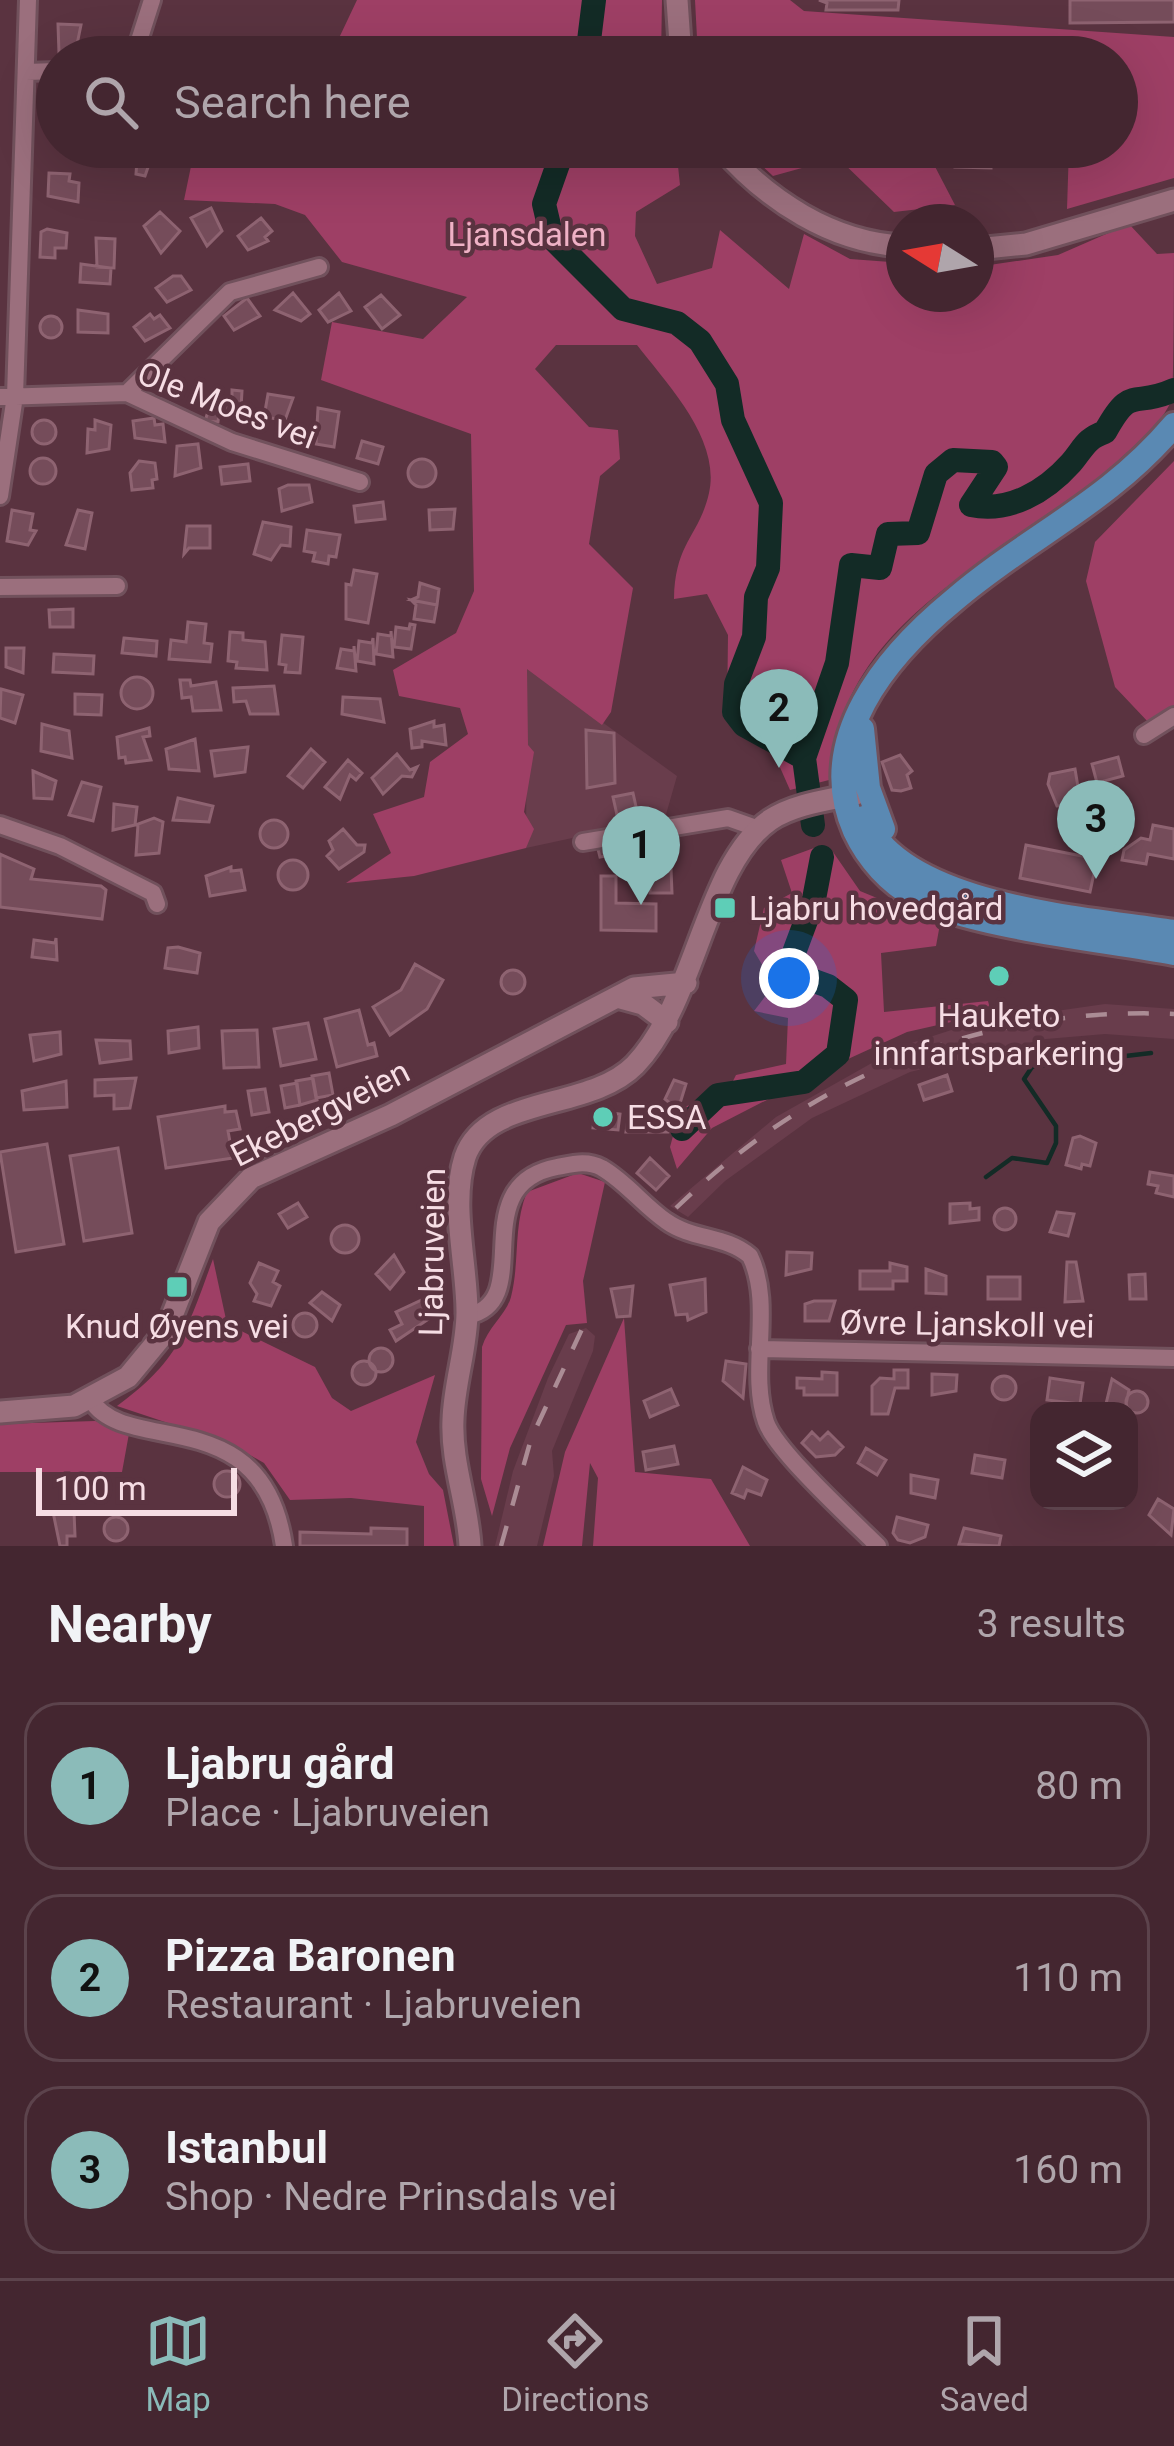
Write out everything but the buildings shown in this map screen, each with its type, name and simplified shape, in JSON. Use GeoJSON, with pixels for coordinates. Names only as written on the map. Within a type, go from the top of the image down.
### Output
{"type":"FeatureCollection","features":[{"type":"Feature","properties":{"kind":"main road"},"geometry":{"type":"LineString","coordinates":[[676,0],[679,36]]}},
{"type":"Feature","properties":{"kind":"main road"},"geometry":{"type":"LineString","coordinates":[[743,168],[770,194],[823,225],[860,240],[886,244]]}},
{"type":"Feature","properties":{"kind":"main road"},"geometry":{"type":"LineString","coordinates":[[994,247],[1026,244],[1174,200]]}},
{"type":"Feature","properties":{"kind":"main road"},"geometry":{"type":"LineString","coordinates":[[1174,425],[1111,490],[952,601],[887,674],[848,732],[841,765],[841,798],[871,858],[918,898],[960,913],[1174,953]]}},
{"type":"Feature","properties":{"kind":"main road"},"geometry":{"type":"LineString","coordinates":[[841,798],[862,729],[887,674]]}},
{"type":"Feature","properties":{"kind":"main road"},"geometry":{"type":"LineString","coordinates":[[862,729],[868,788],[894,853]]}},
{"type":"Feature","properties":{"kind":"main road"},"geometry":{"type":"LineString","coordinates":[[841,798],[873,837],[928,880],[956,891],[1174,932]]}},
{"type":"Feature","properties":{"kind":"main road","name":"Ljabruveien"},"geometry":{"type":"LineString","coordinates":[[470,1546],[453,1422],[467,1316],[461,1185],[474,1141],[503,1118],[609,1085],[635,1064],[667,1022],[733,866],[759,830],[801,807],[841,798]]}},
{"type":"Feature","properties":{"kind":"main road","name":"Ekebergveien"},"geometry":{"type":"LineString","coordinates":[[0,1412],[55,1409],[91,1400],[128,1377],[157,1345],[209,1222],[243,1184],[642,986],[686,983]]}},
{"type":"Feature","properties":{"kind":"main road"},"geometry":{"type":"LineString","coordinates":[[621,998],[643,1004],[667,1022]]}},
{"type":"Feature","properties":{"kind":"street"},"geometry":{"type":"LineString","coordinates":[[0,496],[28,0]]}},
{"type":"Feature","properties":{"kind":"street"},"geometry":{"type":"LineString","coordinates":[[141,36],[152,0]]}},
{"type":"Feature","properties":{"kind":"street"},"geometry":{"type":"LineString","coordinates":[[26,72],[36,72]]}},
{"type":"Feature","properties":{"kind":"street"},"geometry":{"type":"LineString","coordinates":[[127,393],[230,292],[320,266]]}},
{"type":"Feature","properties":{"kind":"street","name":"Ole Moes vei"},"geometry":{"type":"LineString","coordinates":[[7,396],[127,393],[232,442],[359,482]]}},
{"type":"Feature","properties":{"kind":"street"},"geometry":{"type":"LineString","coordinates":[[0,587],[118,586]]}},
{"type":"Feature","properties":{"kind":"street"},"geometry":{"type":"LineString","coordinates":[[1144,735],[1174,716]]}},
{"type":"Feature","properties":{"kind":"street"},"geometry":{"type":"LineString","coordinates":[[583,842],[728,818],[759,830]]}},
{"type":"Feature","properties":{"kind":"street"},"geometry":{"type":"LineString","coordinates":[[0,825],[87,859],[154,893],[157,904]]}},
{"type":"Feature","properties":{"kind":"street"},"geometry":{"type":"LineString","coordinates":[[467,1316],[482,1310],[500,1284],[504,1214],[517,1187],[546,1169],[590,1163],[627,1185],[666,1221],[730,1243],[751,1256],[759,1284],[759,1349],[768,1429],[878,1546]]}},
{"type":"Feature","properties":{"kind":"street","name":"Øvre Ljanskoll vei"},"geometry":{"type":"LineString","coordinates":[[759,1349],[1174,1358]]}},
{"type":"Feature","properties":{"kind":"street"},"geometry":{"type":"LineString","coordinates":[[91,1400],[108,1418],[196,1438],[239,1460],[280,1521],[284,1546]]}},
{"type":"Feature","properties":{"kind":"shaded area"},"geometry":{"type":"Polygon","coordinates":[[[527,668],[677,776],[665,818],[526,848],[527,668]]]}},
{"type":"Feature","properties":{"kind":"shaded area"},"geometry":{"type":"Polygon","coordinates":[[[1105,1004],[1174,1009],[1174,1039],[1105,1034],[1046,1039],[910,1072],[812,1118],[725,1181],[688,1217],[670,1206],[776,1117],[902,1046],[973,1023],[1105,1004]]]}},
{"type":"Feature","properties":{"kind":"shaded area"},"geometry":{"type":"Polygon","coordinates":[[[586,1328],[595,1336],[593,1351],[552,1451],[554,1476],[537,1546],[495,1546],[513,1471],[548,1378],[569,1334],[586,1328]]]}},
{"type":"Feature","properties":{"kind":"green space"},"geometry":{"type":"Polygon","coordinates":[[[357,0],[662,0],[661,36],[340,36],[357,0]]]}},
{"type":"Feature","properties":{"kind":"green space"},"geometry":{"type":"Polygon","coordinates":[[[695,0],[790,0],[804,11],[1174,37],[1174,178],[1067,209],[1068,168],[1138,168],[1138,36],[697,36],[695,0]]]}},
{"type":"Feature","properties":{"kind":"green space","name":"Ljansdalen"},"geometry":{"type":"Polygon","coordinates":[[[191,168],[678,168],[680,185],[636,212],[635,236],[657,284],[712,268],[720,230],[789,289],[804,234],[850,259],[886,262],[886,312],[994,312],[994,264],[1058,255],[1129,224],[1157,254],[1174,253],[1172,399],[1156,425],[1118,461],[938,594],[898,630],[865,672],[841,721],[829,780],[790,790],[775,756],[727,716],[728,635],[707,594],[674,599],[678,565],[709,493],[711,473],[689,413],[637,345],[556,345],[535,369],[589,427],[618,430],[620,459],[600,476],[589,544],[633,588],[611,712],[602,725],[527,669],[528,745],[534,752],[524,812],[534,829],[526,848],[414,876],[346,883],[391,853],[373,814],[424,797],[430,762],[468,734],[460,708],[399,696],[393,670],[456,633],[474,591],[471,434],[321,380],[332,322],[423,339],[467,297],[342,262],[305,215],[275,204],[184,200],[191,168]]]}},
{"type":"Feature","properties":{"kind":"green space"},"geometry":{"type":"Polygon","coordinates":[[[764,168],[802,168],[773,176],[764,168]]]}},
{"type":"Feature","properties":{"kind":"green space"},"geometry":{"type":"Polygon","coordinates":[[[848,168],[936,168],[954,204],[886,204],[848,168]]]}},
{"type":"Feature","properties":{"kind":"green space"},"geometry":{"type":"Polygon","coordinates":[[[1174,461],[1174,707],[1150,724],[1115,687],[1086,581],[1095,542],[1174,461]]]}},
{"type":"Feature","properties":{"kind":"green space"},"geometry":{"type":"Polygon","coordinates":[[[814,848],[833,852],[860,891],[940,924],[936,946],[881,953],[884,1012],[988,1001],[991,1013],[907,1032],[835,1065],[712,1128],[677,1169],[670,1147],[681,1107],[724,1099],[736,1075],[786,1064],[788,1018],[754,1011],[774,985],[754,951],[764,908],[792,893],[781,860],[814,848]]]}},
{"type":"Feature","properties":{"kind":"green space"},"geometry":{"type":"Polygon","coordinates":[[[578,1173],[605,1182],[583,1281],[587,1323],[566,1325],[510,1448],[492,1516],[481,1479],[482,1347],[511,1297],[527,1192],[578,1173]]]}},
{"type":"Feature","properties":{"kind":"green space"},"geometry":{"type":"Polygon","coordinates":[[[213,1259],[227,1324],[315,1367],[332,1398],[351,1411],[435,1375],[416,1442],[429,1474],[443,1490],[454,1546],[424,1546],[424,1506],[351,1498],[290,1500],[264,1463],[231,1444],[117,1406],[155,1374],[179,1342],[213,1259]]]}},
{"type":"Feature","properties":{"kind":"green space"},"geometry":{"type":"Polygon","coordinates":[[[624,1318],[635,1472],[711,1479],[750,1546],[593,1546],[598,1478],[590,1463],[582,1546],[543,1546],[565,1452],[624,1318]]]}},
{"type":"Feature","properties":{"kind":"green space"},"geometry":{"type":"Polygon","coordinates":[[[95,1421],[130,1428],[122,1472],[0,1472],[0,1424],[95,1421]]]}},
{"type":"Feature","properties":{"kind":"waterway"},"geometry":{"type":"LineString","coordinates":[[590,36],[594,0]]}},
{"type":"Feature","properties":{"kind":"waterway"},"geometry":{"type":"LineString","coordinates":[[557,168],[544,204],[552,238],[623,309],[677,323],[700,341],[727,384],[733,420],[771,503],[768,568],[756,597],[754,637],[736,684],[734,712],[744,725],[804,758],[813,825]]}},
{"type":"Feature","properties":{"kind":"waterway"},"geometry":{"type":"LineString","coordinates":[[804,758],[837,663],[851,565],[880,568],[888,534],[918,533],[936,474],[953,460],[992,462],[996,467],[971,505],[1012,503],[1061,473],[1089,441],[1105,432],[1128,402],[1174,390]]}},
{"type":"Feature","properties":{"kind":"waterway"},"geometry":{"type":"LineString","coordinates":[[682,1129],[718,1095],[804,1082],[838,1054],[846,1000],[828,986],[792,973],[789,966],[814,899],[822,857]]}},
{"type":"Feature","properties":{"kind":"waterway"},"geometry":{"type":"LineString","coordinates":[[986,1177],[1012,1158],[1047,1163],[1056,1143],[1056,1126],[1024,1079],[1032,1067],[1151,1053]]}},
{"type":"Feature","properties":{"kind":"railway"},"geometry":{"type":"LineString","coordinates":[[676,1208],[785,1120],[904,1058],[1034,1022],[1174,1014]]}},
{"type":"Feature","properties":{"kind":"railway"},"geometry":{"type":"LineString","coordinates":[[501,1546],[531,1439],[582,1329]]}},
{"type":"Feature","properties":{"kind":"place","name":"Pizza Baronen"},"geometry":{"type":"Point","coordinates":[779,768]}},
{"type":"Feature","properties":{"kind":"place","name":"Istanbul"},"geometry":{"type":"Point","coordinates":[1096,879]}},
{"type":"Feature","properties":{"kind":"place","name":"Ljabru gård"},"geometry":{"type":"Point","coordinates":[641,905]}},
{"type":"Feature","properties":{"kind":"place","name":"Ljabru hovedgård"},"geometry":{"type":"Point","coordinates":[725,908]}},
{"type":"Feature","properties":{"kind":"place","name":"Hauketo innfartsparkering"},"geometry":{"type":"Point","coordinates":[999,976]}},
{"type":"Feature","properties":{"kind":"place","name":"ESSA"},"geometry":{"type":"Point","coordinates":[603,1117]}},
{"type":"Feature","properties":{"kind":"place","name":"Knud Øyens vei"},"geometry":{"type":"Point","coordinates":[177,1287]}}]}
